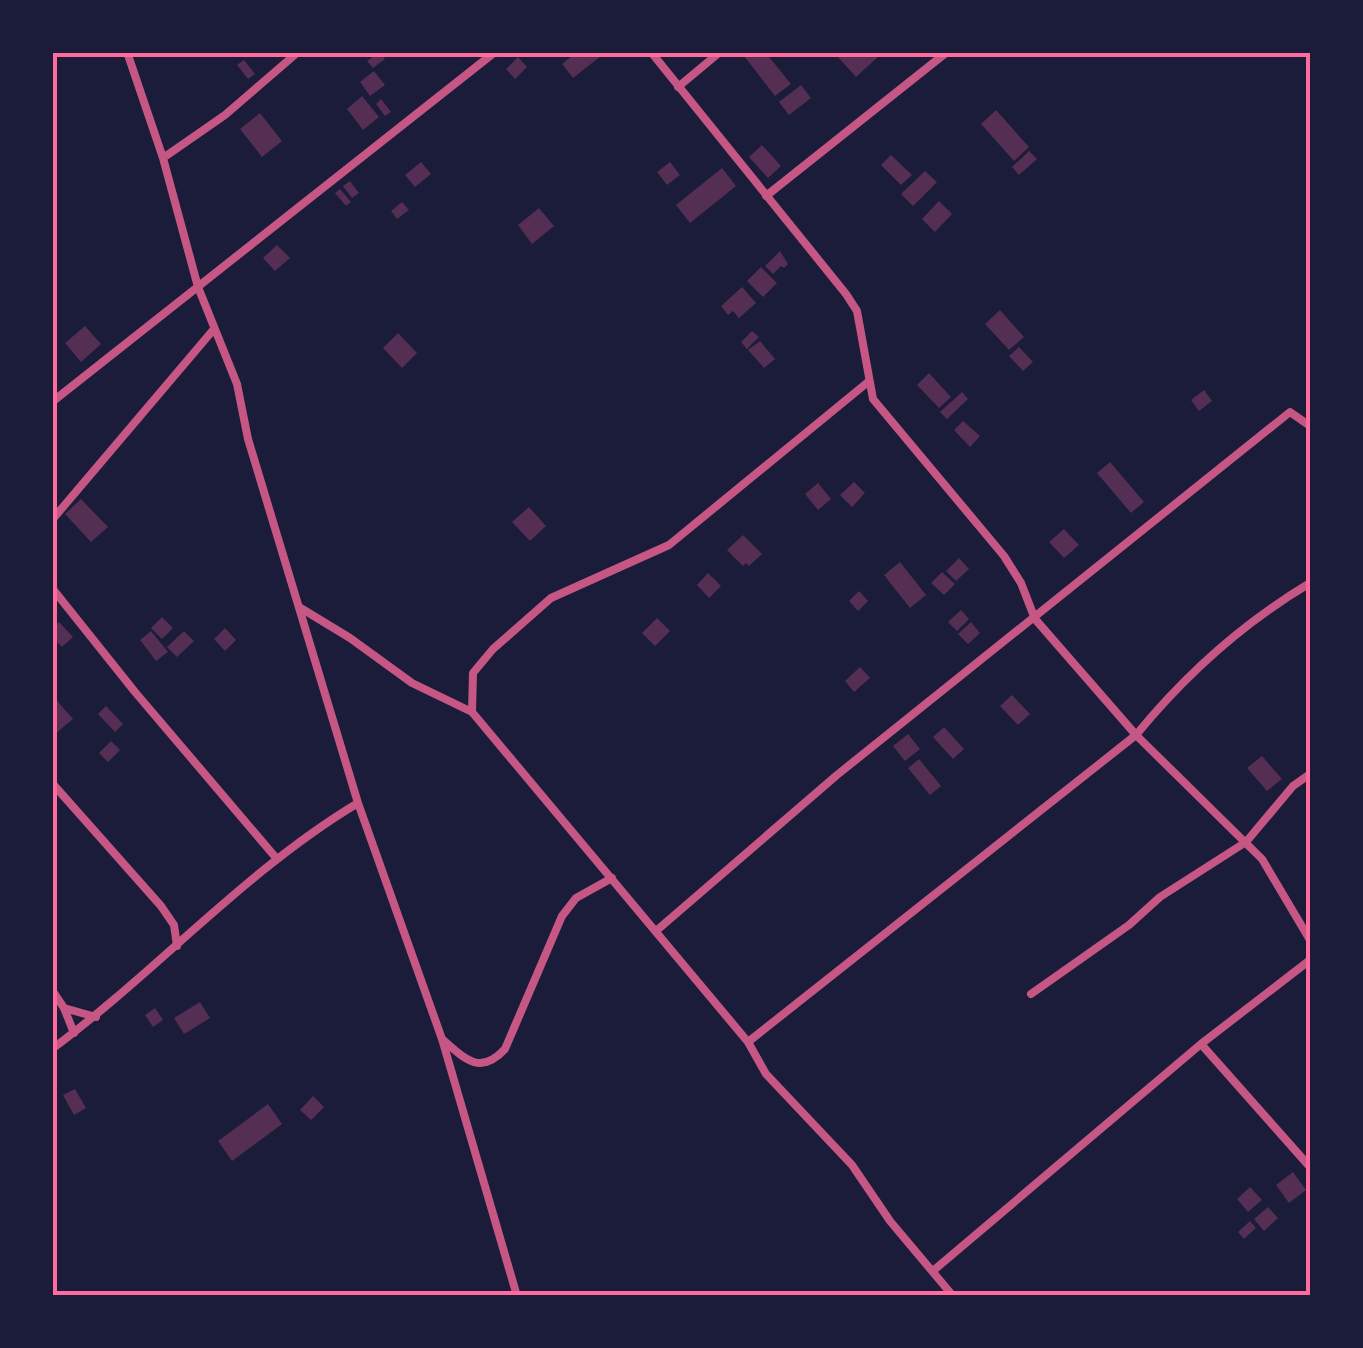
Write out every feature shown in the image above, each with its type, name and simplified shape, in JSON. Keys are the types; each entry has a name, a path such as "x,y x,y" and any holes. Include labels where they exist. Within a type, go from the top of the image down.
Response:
{"street":[{"path":"128,52 163,158 198,288 238,384 248,439 358,803 442,1040 516,1296"},
{"path":"163,158 225,115 298,52"},
{"path":"651,52 857,310 873,400 1004,556 1021,583 1035,619 1136,734 1262,859 1310,940"},
{"path":"678,87 720,52"},
{"path":"766,196 947,52"},
{"path":"52,402 489,54"},
{"path":"52,520 214,328"},
{"path":"472,712 473,673 493,649 551,598 669,545 868,382"},
{"path":"656,931 837,774 1290,412 1310,426"},
{"path":"748,1042 1136,734 1189,675 1270,607 1310,583"},
{"path":"52,588 277,859"},
{"path":"300,607 412,682 472,712 748,1042 766,1074 852,1166 890,1221 953,1296"},
{"path":"1031,994 1129,925 1160,897 1246,842 1294,786 1310,774"},
{"path":"52,783 161,906 174,925 177,946"},
{"path":"52,1049 96,1016 277,859 358,803"},
{"path":"442,1040 462,1057 480,1065 493,1061 504,1048 562,916 576,898 612,878"},
{"path":"934,1270 1201,1044 1310,960"},
{"path":"52,990 74,1034"},
{"path":"64,1008 96,1016"},
{"path":"1201,1044 1310,1167"}],"building":[{"path":"379,52 385,59 373,68 367,61"},
{"path":"577,52 606,52 573,78 562,64"},
{"path":"741,52 765,52 791,84 775,96"},
{"path":"843,52 880,55 856,77 838,57"},
{"path":"518,57 527,67 515,79 506,69"},
{"path":"244,60 255,74 248,79 237,65"},
{"path":"374,71 385,85 370,96 360,82"},
{"path":"801,85 811,98 789,115 779,102"},
{"path":"362,96 379,117 363,130 347,109"},
{"path":"381,99 391,112 385,116 376,104"},
{"path":"996,110 1029,147 1014,161 981,124"},
{"path":"260,113 282,141 262,157 240,129"},
{"path":"762,145 781,166 768,178 749,157"},
{"path":"1029,151 1037,159 1019,175 1012,167"},
{"path":"891,155 912,175 901,185 881,165"},
{"path":"421,162 431,174 415,187 405,175"},
{"path":"670,162 680,175 667,185 657,172"},
{"path":"722,168 736,186 690,223 676,205"},
{"path":"925,171 937,182 913,206 901,194"},
{"path":"350,181 359,193 352,198 343,186"},
{"path":"340,189 351,202 346,206 335,193"},
{"path":"939,201 952,214 935,232 922,219"},
{"path":"402,202 409,210 397,219 391,211"},
{"path":"539,208 554,226 532,244 518,225"},
{"path":"277,245 290,258 275,271 263,258"},
{"path":"780,251 788,264 773,274 765,266"},
{"path":"761,267 777,283 763,297 747,281"},
{"path":"742,287 756,303 739,318 733,311 728,315 721,306"},
{"path":"1000,310 1024,337 1009,350 985,324"},
{"path":"85,326 101,344 81,362 65,343"},
{"path":"752,331 759,337 747,349 741,342"},
{"path":"398,333 417,353 402,368 383,348"},
{"path":"760,341 775,359 764,368 748,350"},
{"path":"1019,347 1033,362 1023,371 1009,356"},
{"path":"929,373 951,397 939,408 917,385"},
{"path":"1204,390 1212,401 1199,411 1191,400"},
{"path":"962,392 968,399 947,419 940,412"},
{"path":"963,421 980,436 970,447 954,430"},
{"path":"1110,462 1144,502 1131,513 1097,473"},
{"path":"854,482 865,493 852,507 840,495"},
{"path":"818,483 831,499 818,510 805,494"},
{"path":"81,499 108,527 91,542 65,514"},
{"path":"529,507 546,526 530,541 512,522"},
{"path":"1064,529 1079,545 1064,558 1049,542"},
{"path":"743,535 762,554 749,566 743,566 727,550"},
{"path":"959,558 969,569 956,581 946,571"},
{"path":"900,562 926,595 910,608 884,575"},
{"path":"942,572 955,584 944,595 931,583"},
{"path":"708,573 721,586 709,598 697,585"},
{"path":"859,591 868,601 858,611 849,601"},
{"path":"961,610 969,619 957,631 948,622"},
{"path":"162,617 173,628 162,639 151,628"},
{"path":"657,618 670,631 655,646 642,633"},
{"path":"59,622 73,637 62,647 52,637 52,628"},
{"path":"971,622 980,633 968,644 958,634"},
{"path":"225,628 236,640 225,651 214,639"},
{"path":"151,631 168,652 156,661 140,640"},
{"path":"184,631 194,641 177,657 167,647"},
{"path":"860,667 870,678 854,692 845,681"},
{"path":"52,695 73,719 55,734 52,731"},
{"path":"1012,695 1030,714 1018,725 1000,706"},
{"path":"106,706 123,724 115,732 98,714"},
{"path":"944,727 964,749 953,759 933,737"},
{"path":"908,734 920,749 905,761 893,746"},
{"path":"111,741 120,750 108,762 99,753"},
{"path":"1262,756 1282,779 1267,791 1247,768"},
{"path":"919,759 941,786 930,795 908,768"},
{"path":"200,1002 210,1018 184,1034 174,1018"},
{"path":"155,1008 163,1020 153,1027 145,1015"},
{"path":"75,1089 86,1108 74,1115 63,1095"},
{"path":"313,1096 324,1107 311,1120 300,1110"},
{"path":"268,1104 282,1124 232,1161 218,1141"},
{"path":"1293,1172 1306,1190 1289,1203 1276,1185"},
{"path":"1250,1187 1262,1200 1248,1212 1237,1199"},
{"path":"1268,1207 1278,1218 1264,1231 1254,1219"},
{"path":"1250,1221 1256,1228 1244,1239 1238,1232"}]}
